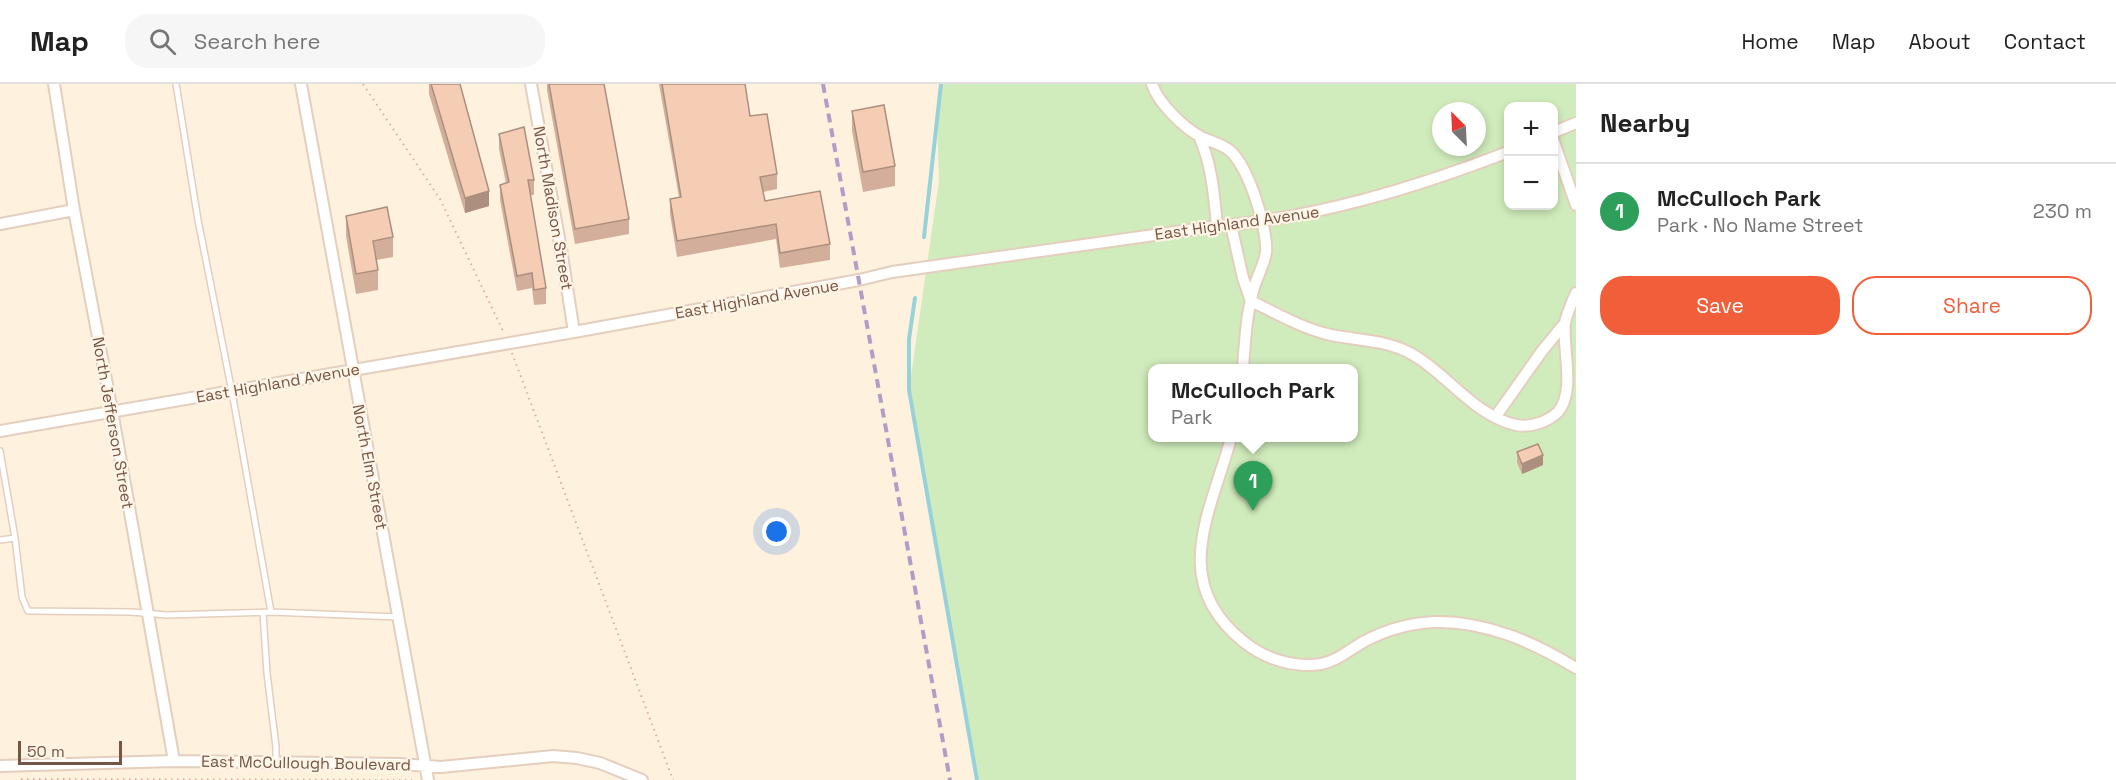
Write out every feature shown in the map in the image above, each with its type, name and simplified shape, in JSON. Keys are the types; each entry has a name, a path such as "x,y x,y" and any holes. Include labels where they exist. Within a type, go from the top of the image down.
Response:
{"street":[{"name":"North Jefferson Street","path":"54,84 74,210 174,761"},
{"name":"North Elm Street","path":"301,84 428,780"},
{"name":"North Madison Street","path":"531,84 574,332"},
{"path":"1152,84 1159,99 1199,136 1235,154 1263,221 1266,252 1247,320 1243,364"},
{"path":"1558,130 1576,123"},
{"path":"1199,136 1212,174 1217,226"},
{"path":"1558,153 1576,205"},
{"name":"East Highland Avenue","path":"0,431 509,344 892,272 1324,211 1419,184 1504,154"},
{"path":"0,224 74,210"},
{"path":"1231,225 1243,278 1251,301 1323,332 1385,343 1408,352 1477,405 1515,424 1536,423 1552,417 1563,405 1568,386 1569,360 1565,323"},
{"path":"1496,416 1565,323 1576,293"},
{"path":"1230,442 1204,524 1200,561 1204,586 1219,618 1251,648 1290,663 1321,664 1394,629 1415,624 1452,623 1474,626 1516,638 1537,646 1576,668"},
{"name":"East McCullough Boulevard","path":"0,766 174,761 457,766 526,757 553,756 600,763 642,780"}],"lane":[{"path":"176,84 198,220 232,392 270,612"},
{"path":"0,452 15,538 22,597 28,611 167,615 270,612 398,617"},
{"path":"0,540 15,538"},
{"path":"263,613 276,763"}],"path":[{"path":"363,84 440,199 509,344 673,779"},
{"path":"12,779 412,780"}],"green space":[{"path":"941,84 1576,84 1576,780 977,780 909,390 939,181 937,123"}],"building":[{"path":"431,84 460,84 489,191 465,198"},
{"path":"549,84 604,84 629,219 575,229"},
{"path":"662,84 745,84 750,116 767,114 777,174 760,177 765,201 820,191 830,244 780,253 776,224 677,241 670,199 681,197"},
{"path":"884,105 895,166 863,172 852,111"},
{"path":"524,127 534,180 528,180 546,288 534,290 532,273 517,276 500,185 509,182 499,134"},
{"path":"387,207 393,237 373,241 378,270 356,274 346,216"},
{"path":"1538,444 1543,455 1522,464 1517,452"}],"waterway":[{"path":"924,237 941,84"},
{"path":"915,298 909,339 909,390 977,780"}],"railway":[{"path":"823,84 950,780"}],"place":[{"name":"McCulloch Park","path":"1253,511"}]}
